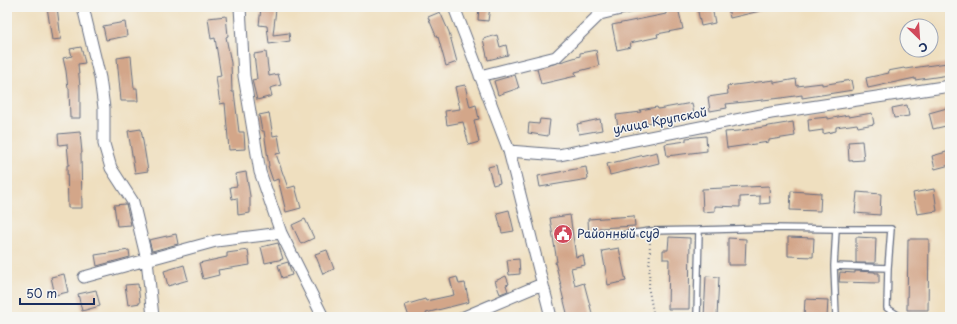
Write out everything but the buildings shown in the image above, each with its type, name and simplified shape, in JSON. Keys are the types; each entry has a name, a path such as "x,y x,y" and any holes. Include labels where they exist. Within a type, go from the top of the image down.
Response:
{"street":[{"path":"83,7 100,78 104,108 104,144 111,168 133,202 147,260 153,317"},
{"path":"240,7 244,76 260,172 281,233 323,317"},
{"path":"454,7 510,151 551,317"},
{"path":"459,18 464,7"},
{"path":"480,76 556,57 602,10 629,7"},
{"name":"улица Крупской","path":"510,151 559,155 771,113 950,86"},
{"path":"84,277 216,241 281,233"},
{"path":"464,317 542,284"}],"lane":[{"path":"614,236 650,232 770,228 891,229 887,308 900,317"},
{"path":"836,229 834,266 836,317"},
{"path":"697,317 699,230"},
{"path":"834,266 888,268"}],"path":[{"path":"650,232 649,291 654,317"}],"place":[{"name":"Районный суд","path":"563,234"}]}
